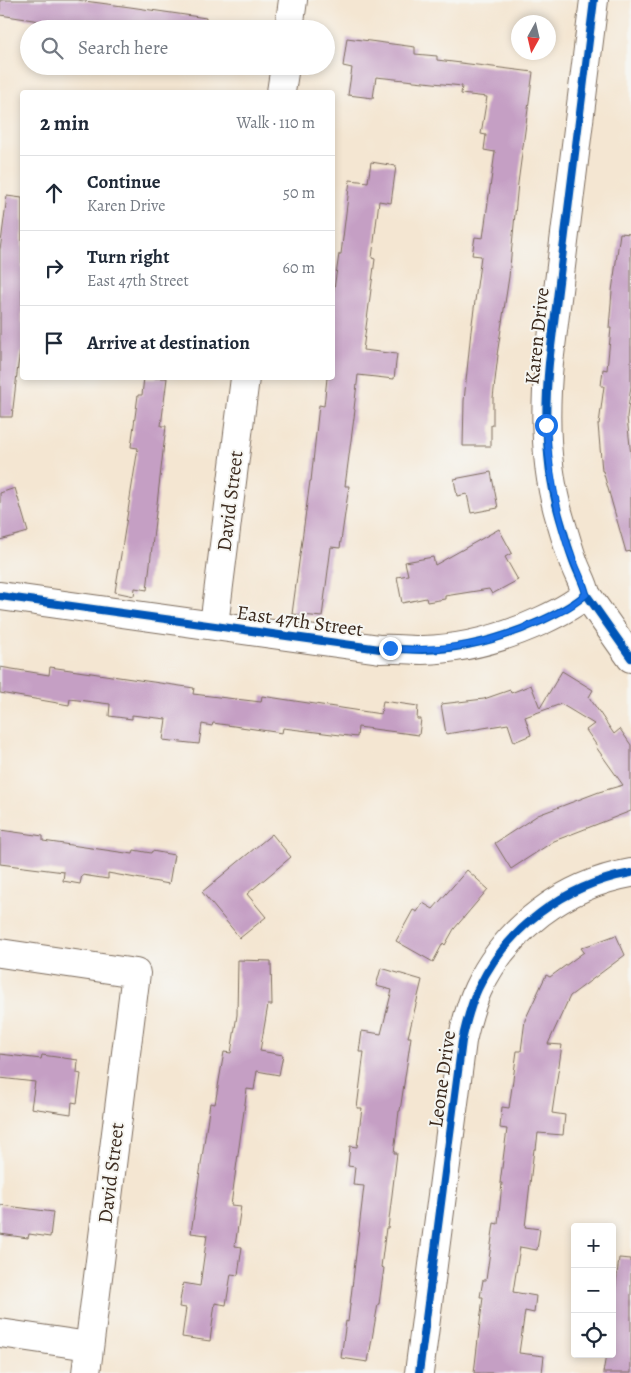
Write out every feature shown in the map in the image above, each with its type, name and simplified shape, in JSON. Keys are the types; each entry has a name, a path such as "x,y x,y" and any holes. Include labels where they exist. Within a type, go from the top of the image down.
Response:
{"street":[{"path":"290,20 293,0"},
{"name":"Karen Drive","path":"594,0 550,353 546,414 550,465 557,506 568,547 584,584 586,594 631,658"},
{"path":"281,90 284,75"},
{"name":"David Street","path":"214,625 246,380"},
{"name":"East 47th Street","path":"0,596 380,649 432,650 484,642 514,632 552,616 580,600 586,594"},
{"name":"Leone Drive","path":"419,1373 462,1041 477,991 498,956 525,925 572,892 622,874 631,873"},
{"name":"David Street","path":"0,953 136,973 86,1373"},
{"path":"0,1333 89,1346"}],"building":[{"path":"0,0 77,0 206,18 206,20 33,20 0,15"},
{"path":"347,38 415,47 415,54 437,56 437,60 533,72 518,183 509,277 497,355 491,446 463,446 464,401 481,256 472,255 475,237 483,238 495,152 484,150 486,135 481,134 487,97 461,94 462,86 376,77 373,98 348,95 352,68 343,66"},
{"path":"371,162 396,166 391,203 379,201 372,258 375,259 363,350 397,354 394,379 358,375 345,486 349,486 340,548 331,547 322,617 292,614 311,481 319,405 324,406 327,380 335,380 335,282 339,254 341,254 350,180 368,182"},
{"path":"7,196 20,198 20,352 12,417 0,417 0,250"},
{"path":"620,233 631,234 631,386 627,417 631,456 631,551 626,552 602,471 598,424 604,386 601,386 603,369 607,370 612,291"},
{"path":"144,380 167,380 161,426 166,426 147,590 135,588 134,596 115,592 138,448 131,447 138,395 142,395"},
{"path":"491,472 498,508 471,513 467,494 457,496 454,479"},
{"path":"15,488 28,532 0,540 0,493"},
{"path":"499,529 512,553 505,557 518,580 492,594 489,589 445,596 445,599 427,602 426,598 402,603 397,577 408,575 405,562 433,557 435,565"},
{"path":"0,667 49,675 50,667 194,688 193,694 261,702 262,696 381,714 383,701 418,706 417,719 421,719 419,735 358,727 357,737 283,728 282,733 213,723 212,726 202,724 199,744 163,740 166,719 132,715 132,719 109,716 110,704 70,699 69,705 0,693"},
{"path":"562,671 593,690 589,697 614,734 620,729 631,745 631,811 554,841 511,869 495,843 538,815 623,785 586,730 594,724 561,704 525,717 531,735 514,742 508,724 446,734 441,704 484,699 510,690 511,693 531,685 540,708"},
{"path":"0,830 43,836 43,841 133,854 134,850 174,855 169,884 108,873 108,879 82,875 80,884 63,881 64,872 0,864"},
{"path":"272,834 291,857 247,894 266,917 240,938 202,892"},
{"path":"467,870 488,889 454,929 445,945 443,943 433,962 396,941 413,910 417,912 423,903 433,909"},
{"path":"616,935 625,955 570,996 548,1044 562,1045 552,1113 565,1115 563,1135 538,1133 536,1149 534,1149 525,1227 540,1229 537,1250 520,1247 513,1292 536,1296 534,1313 525,1311 519,1353 544,1356 542,1373 474,1373 483,1297 480,1297 483,1280 486,1280 494,1223 498,1224 502,1183 500,1183 507,1129 500,1128 502,1107 509,1108 517,1051 521,1051 525,1020 546,975 550,977 584,952 581,948"},
{"path":"238,960 271,961 272,1005 268,1005 260,1051 283,1055 279,1075 257,1071 254,1090 247,1089 231,1205 241,1206 235,1246 242,1247 238,1275 231,1274 226,1305 215,1303 210,1341 182,1337 186,1308 179,1307 183,1283 200,1286 207,1235 191,1233 210,1103 215,1104 224,1052 231,1053 237,1015"},
{"path":"381,968 422,980 408,1037 411,1037 399,1111 394,1153 397,1153 388,1228 386,1228 381,1267 384,1268 368,1362 341,1358 346,1321 348,1322 364,1186 353,1185 355,1167 348,1166 350,1146 357,1147 362,1108 357,1108 364,1052 359,1052 362,1031 381,1034 392,990 376,986"},
{"path":"0,1054 41,1059 42,1055 78,1060 77,1073 81,1074 77,1103 72,1102 71,1114 31,1108 35,1082 0,1078"},
{"path":"0,1205 53,1212 50,1237 29,1234 28,1238 0,1234"},
{"path":"619,1258 631,1259 631,1373 603,1373 606,1358 616,1358 616,1284"}],"cycle path":[{"path":"594,0 549,363 546,402 547,442 555,500 575,566 586,594 631,658"},
{"path":"0,596 380,649 422,650 469,645 514,632 560,612 586,594"},
{"path":"419,1373 462,1041 475,995 490,967 505,947 521,929 540,913 561,899 583,888 606,879 631,873"}],"route":[{"path":"390,648 400,650 432,650 484,642 534,625 580,600 586,594 584,584 568,547 560,517 553,486 546,425"}]}
